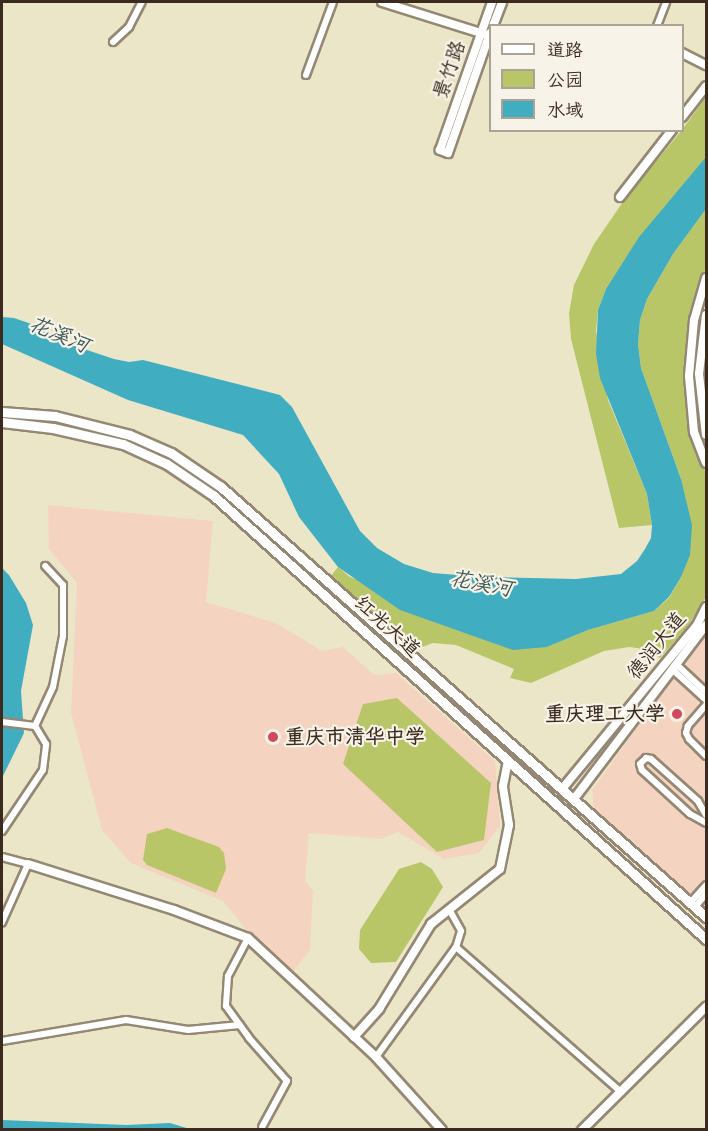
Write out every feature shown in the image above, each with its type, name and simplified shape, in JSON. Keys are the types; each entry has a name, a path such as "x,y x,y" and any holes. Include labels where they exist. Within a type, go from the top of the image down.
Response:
{"main road":[{"name":"红光大道","path":"2,412 55,416 90,423 130,435 171,453 224,489 706,917"},
{"name":"红光大道","path":"2,422 53,428 123,444 167,464 214,496 706,939"}],"street":[{"path":"113,42 129,27 142,2"},
{"path":"306,75 333,2"},
{"path":"382,2 489,35"},
{"name":"景竹路","path":"489,38 444,151 480,33 492,2"},
{"path":"494,24 502,2"},
{"path":"658,24 666,2"},
{"path":"684,54 706,65"},
{"path":"684,114 706,86"},
{"path":"620,197 670,132"},
{"path":"706,278 694,320 689,376 694,432 706,463"},
{"path":"706,315 699,374 706,435"},
{"path":"35,726 53,687 63,636 63,585 45,566"},
{"name":"德润大道","path":"562,789 697,625 706,607"},
{"name":"德润大道","path":"574,799 706,625"},
{"path":"675,668 706,692"},
{"path":"675,668 706,700"},
{"path":"706,705 688,726 686,733 688,739 706,756"},
{"path":"2,722 35,726 46,744 43,770 2,831"},
{"path":"706,815 698,801 651,759 646,758 640,764 642,770 690,814 706,823"},
{"path":"354,1038 379,1009 431,924 500,869 509,825 503,786 508,760"},
{"path":"2,857 174,910 249,938 376,1057 442,1130"},
{"path":"2,922 28,864"},
{"path":"693,905 706,885"},
{"path":"693,905 706,894"},
{"path":"376,1057 456,947 461,931 449,909"},
{"path":"249,938 228,976 226,1006 287,1081 262,1127"},
{"path":"456,947 621,1092"},
{"path":"582,1130 706,1006"},
{"path":"2,1041 126,1020 188,1030 240,1025"}],"shaded area":[{"name":"重庆市清华中学","path":"48,505 213,521 206,602 276,623 322,651 343,647 374,675 396,673 495,761 500,826 479,853 444,859 398,832 381,839 309,833 305,881 313,891 310,950 293,972 249,933 223,901 131,863 102,830 71,713 77,583 49,549"},
{"name":"重庆理工大学","path":"706,633 706,911 594,809 592,790"}],"green space":[{"path":"706,97 706,157 606,289 598,310 596,331 608,400 647,494 652,525 619,528 571,339 569,313 574,285 594,244 625,199 680,132 684,132 684,127"},
{"path":"706,209 706,267 690,320 685,377 691,433 706,473 706,597 687,627 660,658 644,649 629,647 604,651 531,683 510,678 514,669 456,645 433,643 414,650 331,576 338,567 350,577 547,647 588,630 654,611 669,598 681,577 681,479 641,368 638,344 640,320 647,299 673,254"},
{"path":"397,698 491,783 484,840 437,852 343,764 363,704"},
{"path":"167,828 219,847 224,853 226,869 216,893 147,865 143,860 147,834"},
{"path":"421,862 432,869 443,887 396,962 371,963 359,949 360,930 399,869"}],"water":[{"name":"花溪河","path":"706,157 706,209 673,254 647,299 640,320 638,344 641,368 681,479 692,525 690,555 669,597 654,611 588,630 547,647 513,650 400,610 338,567 299,517 279,474 243,435 128,400 2,344 2,317 14,318 43,328 69,344 114,359 129,362 143,360 280,395 292,407 360,531 377,548 404,564 433,573 482,577 576,579 621,574 637,561 645,549 651,538 652,525 647,494 600,378 596,354 598,310 606,289 639,237"},
{"path":"2,568 9,575 26,603 33,625 21,691 24,733 2,778"},
{"path":"2,1120 126,1125 170,1123 190,1129 2,1129"}],"place":[{"name":"重庆理工大学","path":"677,714"},
{"name":"重庆市清华中学","path":"273,737"}]}
